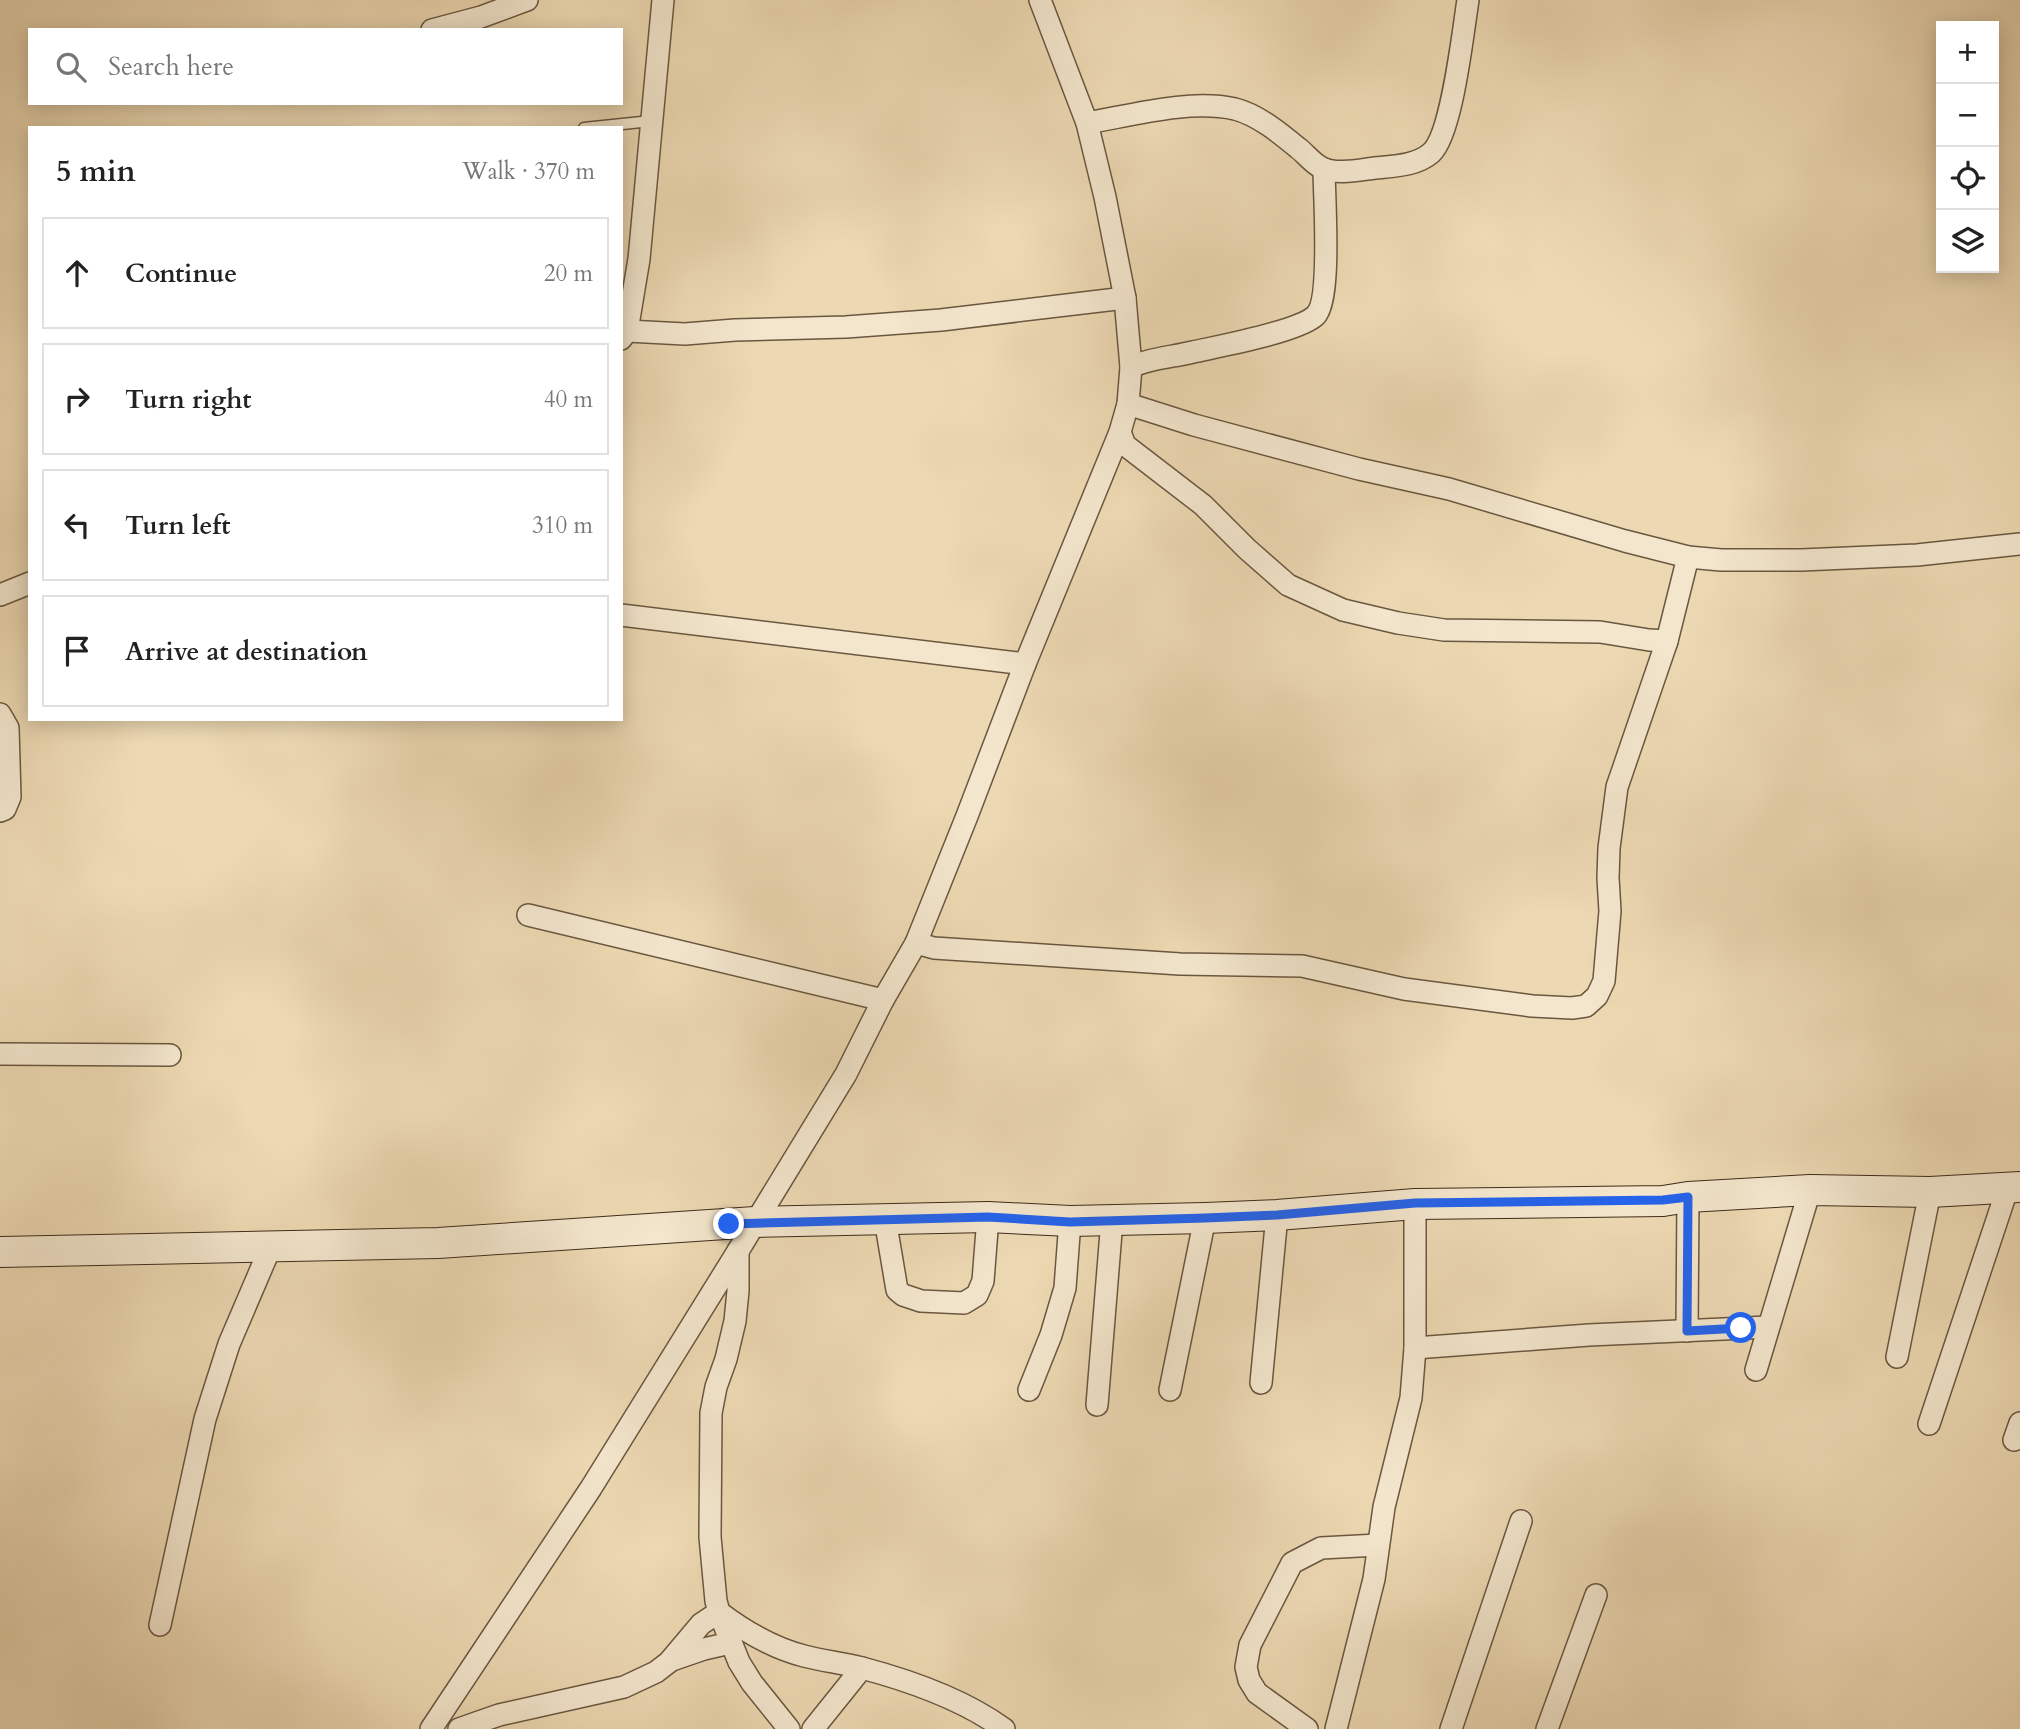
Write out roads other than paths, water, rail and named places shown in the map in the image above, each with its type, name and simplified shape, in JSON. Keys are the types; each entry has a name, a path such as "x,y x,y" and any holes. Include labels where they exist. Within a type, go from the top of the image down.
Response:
{"main road":[{"path":"0,1252 438,1243 755,1222 988,1217 1070,1222 1277,1215 1415,1203 1663,1200 1810,1190 1930,1192 2014,1187"}],"street":[{"path":"440,28 481,17 527,0"},
{"path":"663,0 639,259 623,334 846,327 941,320 1125,298"},
{"path":"432,1729 598,1476 738,1251 846,1074 883,1000 916,943 1025,664 1120,432 1128,404 1131,367 1125,298 1087,123 1041,0"},
{"path":"1087,123 1166,109 1216,105 1256,117 1324,169 1344,171 1411,163 1429,155 1437,147 1443,134 1468,0"},
{"path":"1131,367 1282,331 1317,315 1323,303 1326,279 1324,169"},
{"path":"1128,404 1194,425 1359,470 1449,489 1613,538 1688,557 1721,560 1801,560 1917,555 2020,544"},
{"path":"1120,432 1125,445 1203,505 1288,585 1343,610 1444,630 1601,632 1649,640 1667,640"},
{"path":"916,943 934,948 1180,964 1302,965 1404,989 1532,1006 1573,1009 1586,1006 1597,996 1604,981 1610,911 1609,848 1617,787 1667,640 1688,557"},
{"path":"0,595 28,584"},
{"path":"623,614 1025,664"},
{"path":"0,713 8,728 10,797 5,809 0,811"},
{"path":"528,915 883,1000"},
{"path":"0,1054 170,1055"},
{"path":"1929,1424 2014,1187"},
{"path":"1756,1370 1810,1190"},
{"path":"1897,1357 1930,1192"},
{"path":"1687,1331 1688,1197"},
{"path":"1336,1729 1374,1579 1384,1507 1411,1398 1415,1348 1415,1203"},
{"path":"1261,1383 1277,1215"},
{"path":"885,1219 897,1290 920,1301 964,1303 977,1295 983,1281 988,1217"},
{"path":"1170,1390 1205,1218"},
{"path":"1097,1405 1112,1220"},
{"path":"1029,1390 1051,1335 1065,1288 1070,1222"},
{"path":"160,1625 205,1419 229,1343 271,1246"},
{"path":"738,1251 735,1321 711,1413 710,1537 716,1601 739,1662 752,1683 789,1729"},
{"path":"1415,1348 1589,1335 1768,1327"},
{"path":"1451,1729 1521,1521"},
{"path":"1307,1729 1257,1693 1249,1680 1246,1667 1250,1646 1292,1563 1321,1548 1378,1545"},
{"path":"1547,1729 1596,1595"},
{"path":"669,1662 701,1624 719,1612"},
{"path":"719,1612 760,1639 802,1655 862,1668 934,1692 969,1706 1004,1729"},
{"path":"465,1728 499,1715 624,1687 685,1654 730,1643"},
{"path":"813,1729 862,1668"}],"lane":[{"path":"603,126 652,121"}]}
